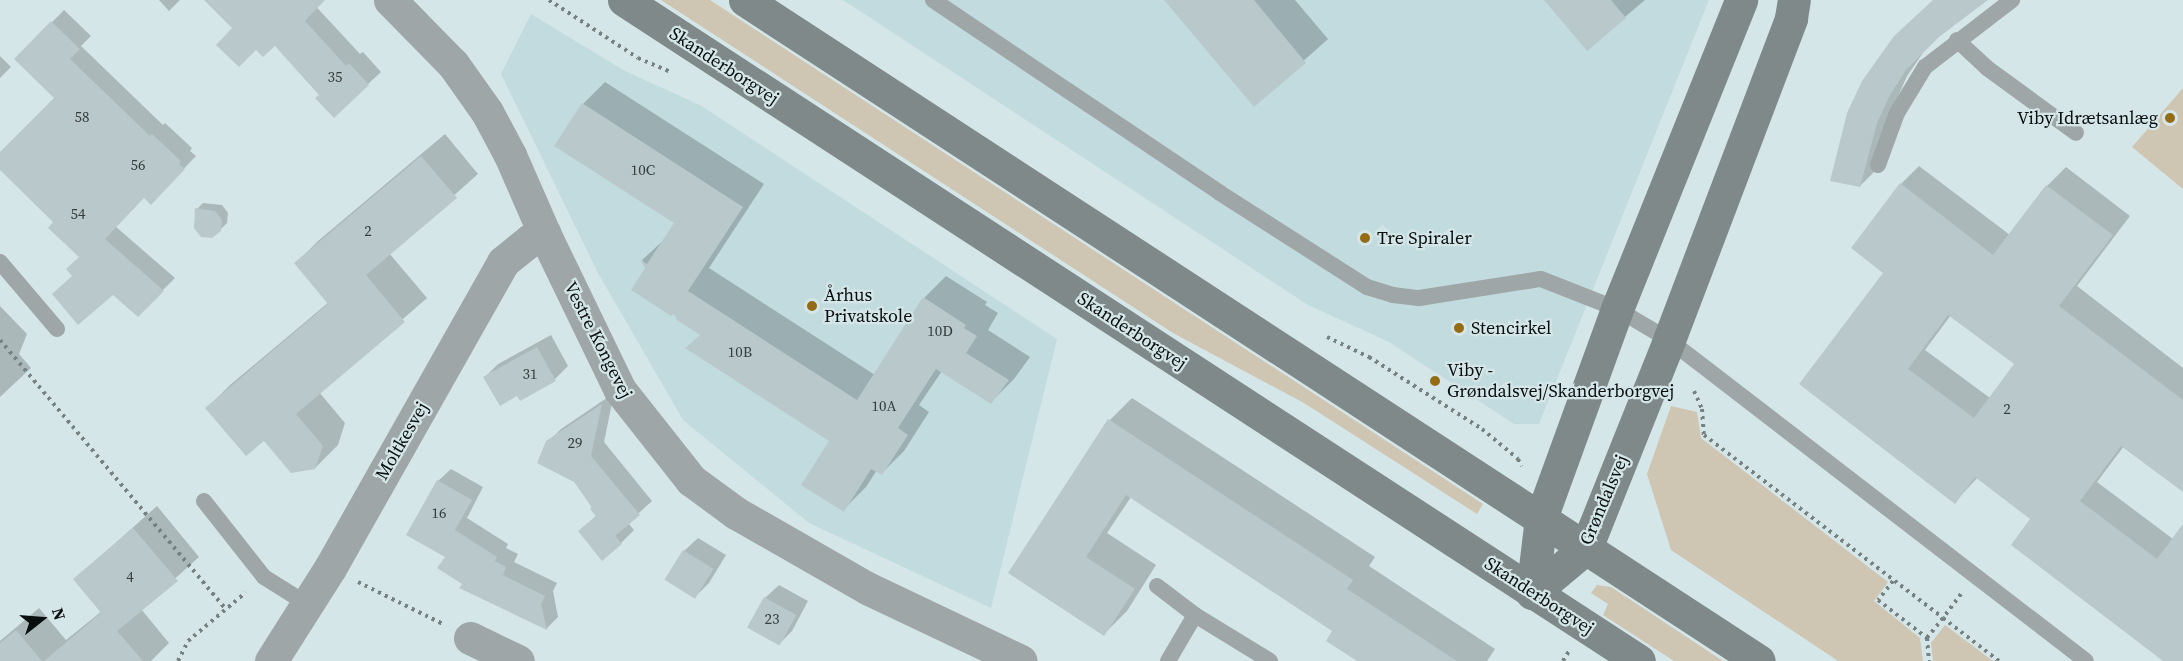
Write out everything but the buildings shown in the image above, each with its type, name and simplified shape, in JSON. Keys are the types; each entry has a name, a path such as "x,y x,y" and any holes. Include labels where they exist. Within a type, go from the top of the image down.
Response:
{"main road":[{"name":"Skanderborgvej","path":"624,0 1532,593 1640,661"},
{"path":"745,0 1759,661"},
{"path":"1532,593 1541,518 1617,309 1741,0"},
{"name":"Grøndalsvej","path":"1532,593 1586,548 1669,340 1791,18 1794,0"}],"street":[{"name":"Vestre Kongevej","path":"390,0 453,64 487,112 510,155 544,233 620,390 691,480 736,513 867,588 1021,661"},
{"name":"Moltkesvej","path":"271,661 330,568 503,262 530,240 544,233"},
{"path":"470,638 518,661"}],"lane":[{"path":"933,0 1220,193 1366,287 1393,295 1419,298 1541,279 1617,309 1669,340 2086,661"},
{"path":"1878,165 1897,112 1925,68 1957,40 2012,0"},
{"path":"1957,40 1987,68 2076,133"},
{"path":"0,262 57,329"},
{"path":"204,501 264,577 307,604"},
{"path":"1157,586 1195,615 1270,661"},
{"path":"1168,661 1195,615"}],"path":[{"path":"0,340 226,609"},
{"path":"1693,390 1702,409 1704,435 1999,661"},
{"path":"330,568 470,638"},
{"path":"1929,661 1927,638 1975,576"},
{"path":"178,661 188,640 264,577"},
{"path":"1893,581 1878,600 1927,638"}],"shaded area":[{"path":"661,0 710,0 1483,504 1477,514 1304,403 1173,333"},
{"path":"843,0 1709,0 1539,424 1514,424 1389,342 1308,305"},
{"name":"Århus Privatskole","path":"531,14 625,71 700,105 1057,339 991,608 809,523 683,420 598,273 501,74"},
{"name":"Viby Idrætsanlæg","path":"2183,88 2183,189 2132,147"},
{"path":"1671,406 1697,412 1701,438 1888,582 1874,601 1920,638 1923,661 1838,661 1671,550 1647,474"},
{"path":"1597,585 1611,587 1723,661 1674,661 1603,615 1608,604 1591,593"},
{"path":"1945,625 1993,661 1933,661 1931,643"}],"place":[{"name":"Viby Idrætsanlæg","path":"2170,118"},
{"name":"Tre Spiraler","path":"1365,238"},
{"name":"Århus Privatskole","path":"812,306"},
{"name":"Stencirkel","path":"1459,328"},
{"name":"Viby - Grøndalsvej/Skanderborgvej","path":"1435,381"}]}
